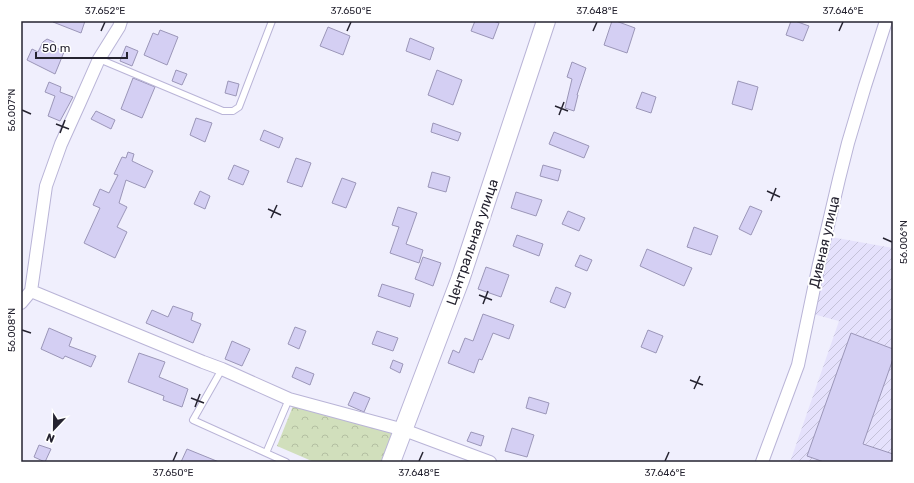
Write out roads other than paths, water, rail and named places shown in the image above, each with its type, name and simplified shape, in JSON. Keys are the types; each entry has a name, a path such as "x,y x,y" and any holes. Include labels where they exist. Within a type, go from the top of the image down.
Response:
{"street":[{"path":"21,303 31,291 46,186 61,144 99,58 119,27 121,21"},
{"name":"Центральная улица","path":"391,462 460,280 546,21"},
{"name":"Дивная улица","path":"762,462 798,365 838,179 886,21"},
{"path":"31,291 222,369 289,399 404,430 490,462"}],"lane":[{"path":"99,58 223,111 233,112 239,107 272,21"},
{"path":"222,369 193,420 286,462"},
{"path":"266,453 289,399"}]}
